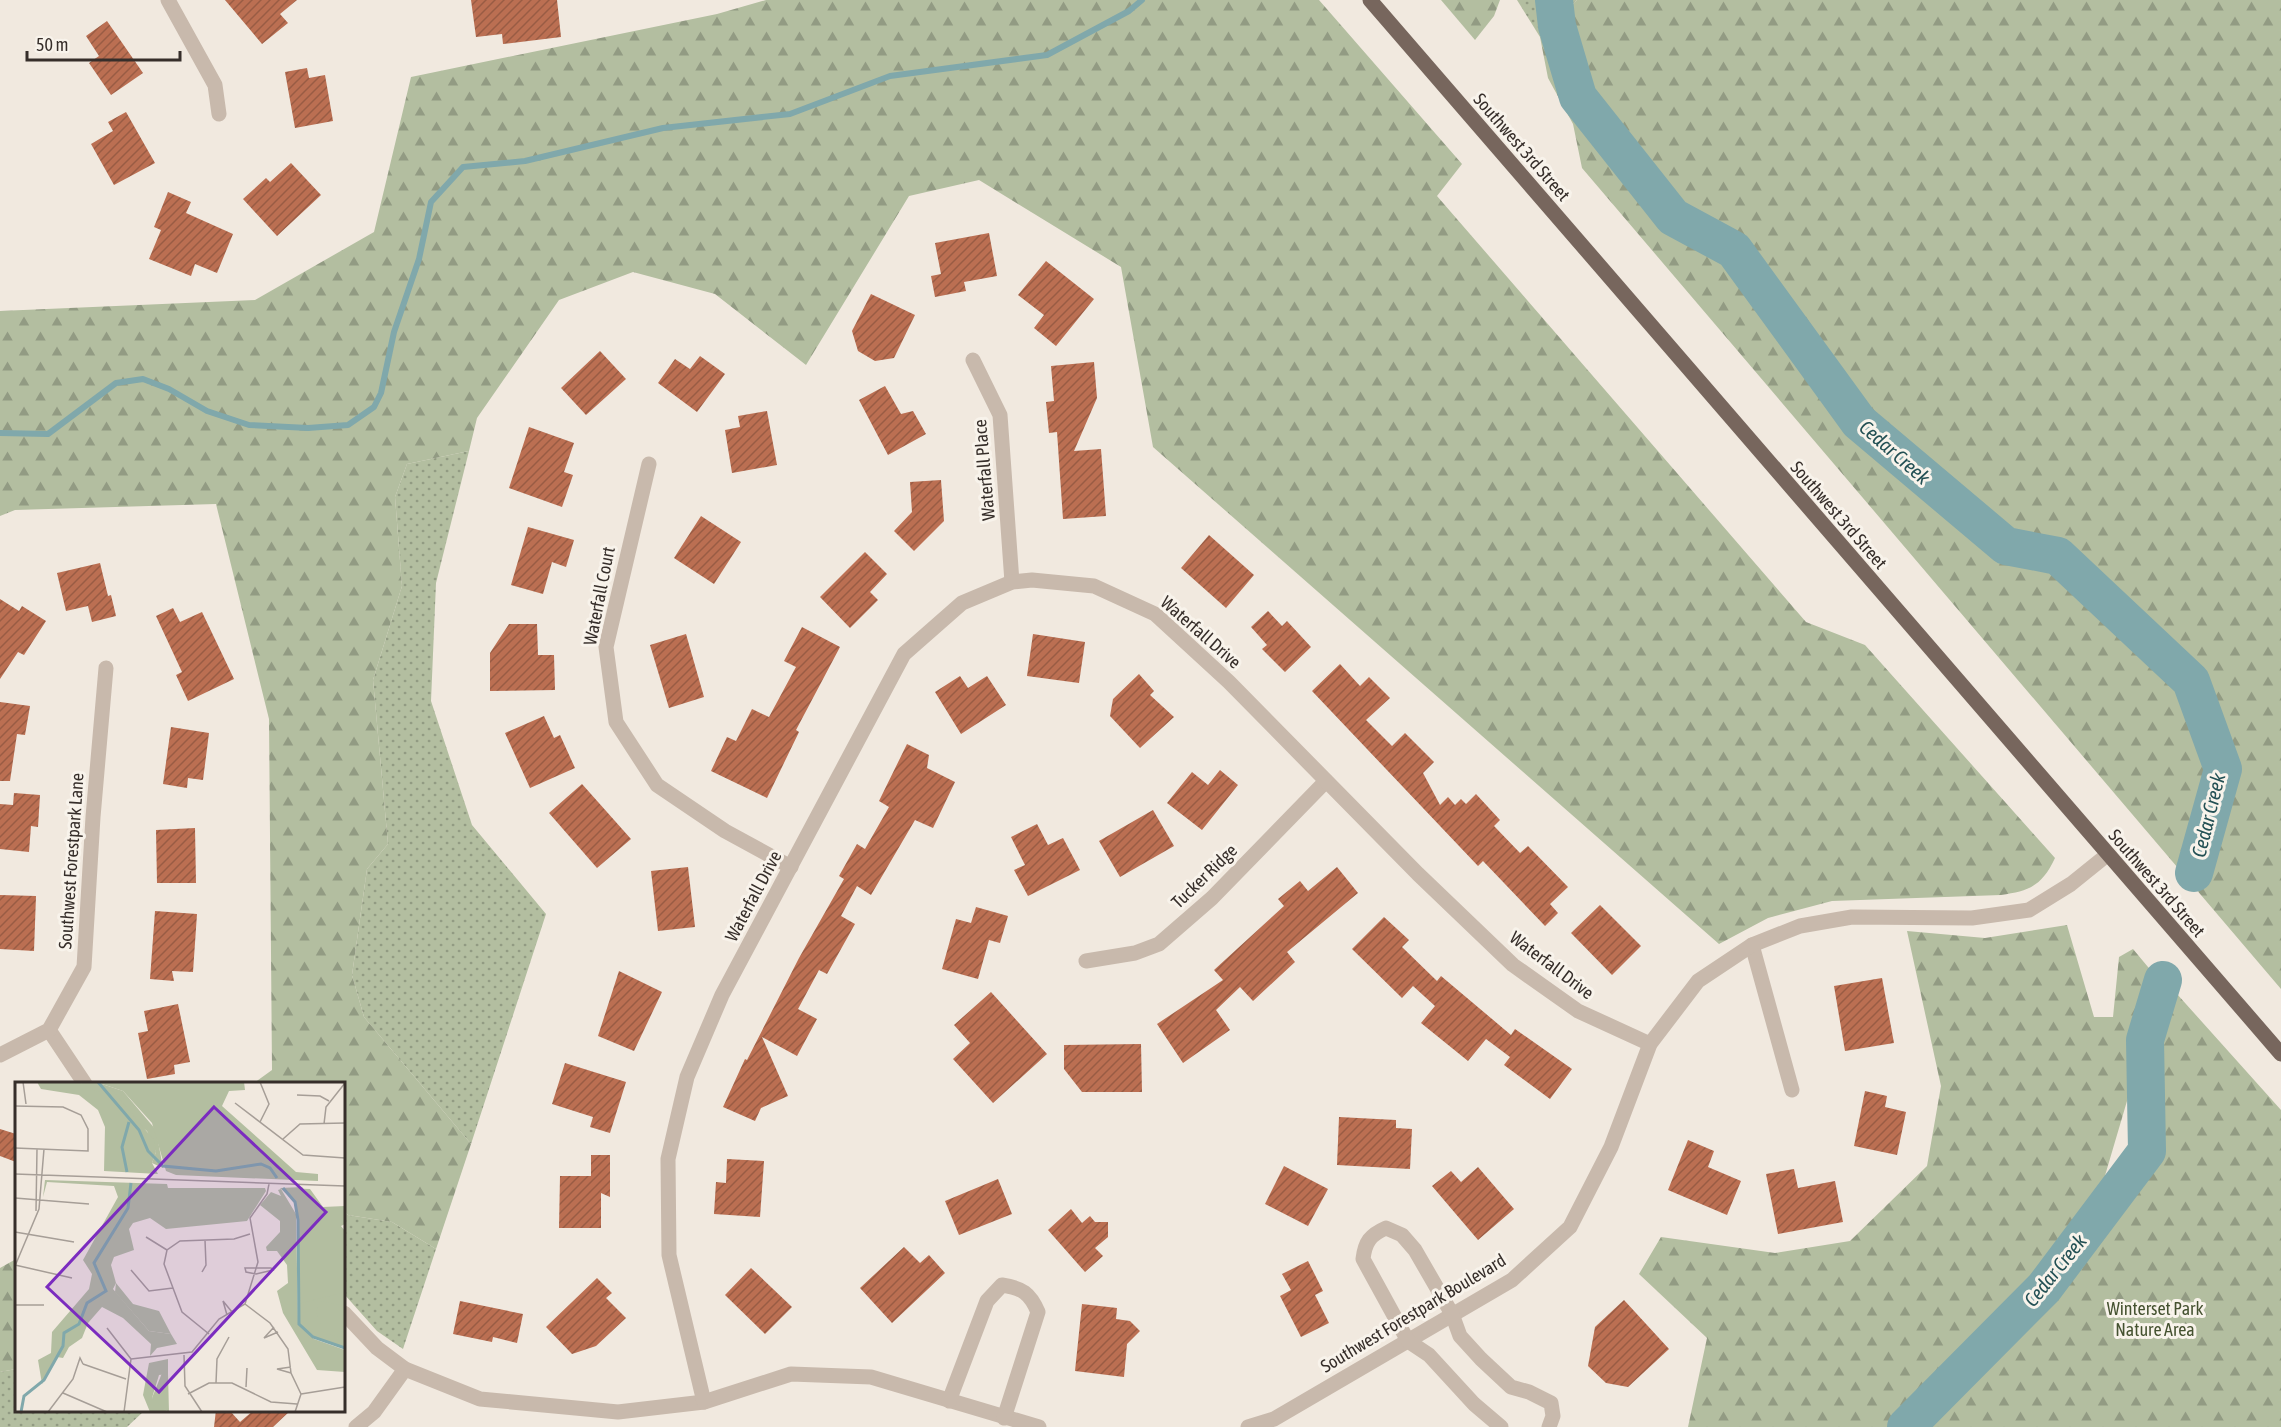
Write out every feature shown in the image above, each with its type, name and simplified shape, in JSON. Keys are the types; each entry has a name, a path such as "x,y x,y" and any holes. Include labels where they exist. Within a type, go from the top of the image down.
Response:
{"main road":[{"name":"Southwest 3rd Street","path":"1370,0 2281,1054"}],"street":[{"path":"168,0 214,85 219,114"},
{"name":"Waterfall Place","path":"973,360 1000,415 1012,582"},
{"name":"Waterfall Court","path":"649,464 606,647 616,722 657,785 724,831 790,867"},
{"name":"Waterfall Drive","path":"704,1402 669,1255 668,1159 687,1077 722,995 904,654 962,603 1012,582 1032,580 1094,586 1155,614 1229,682 1326,781 1514,965 1578,1011 1650,1044"},
{"name":"Southwest Forestpark Lane","path":"49,1030 84,967 93,817 106,668"},
{"name":"Tucker Ridge","path":"1086,961 1136,953 1159,944 1212,898 1326,781"},
{"path":"1650,1044 1698,981 1752,945 1800,926 1852,917 1972,918 2030,909 2071,884 2107,855"},
{"path":"1752,945 1792,1090"},
{"path":"0,1055 49,1030 84,1082"},
{"name":"Southwest Forestpark Boulevard","path":"1248,1427 1274,1419 1512,1280 1570,1227 1611,1147 1650,1044"},
{"path":"1501,1427 1474,1404 1429,1355 1408,1341 1363,1259 1365,1245 1373,1234 1386,1228 1402,1235 1415,1250 1452,1314 1460,1336 1511,1387 1529,1392 1551,1403 1552,1416 1549,1427"},
{"path":"949,1401 987,1301 1002,1285 1018,1287 1031,1295 1038,1312 1004,1418"},
{"path":"345,1314 377,1348 405,1369 480,1399 618,1412 704,1402 791,1374 871,1377 1039,1427"},
{"path":"357,1427 374,1412 405,1369"}],"green space":[{"path":"766,0 1319,0 1462,164 1437,196 1806,622 1865,645 2055,858 2045,875 2034,886 2001,895 1832,901 1768,918 1719,944 1153,447 1121,267 979,180 909,196 806,365 715,294 633,272 559,300 477,418 469,451 407,464 395,497 402,586 373,680 388,844 367,869 352,975 364,1017 471,1144 436,1249 392,1222 348,1215 345,1213 345,1082 255,1082 272,1070 269,719 216,504 15,510 0,516 0,311 255,300 374,232 411,77 717,14"},
{"path":"1441,0 1500,0 1494,16 1475,40"},
{"path":"1517,0 1577,0 1540,37"},
{"path":"1577,0 2281,0 2281,989 1582,168 1573,124 1548,78 1540,37"},
{"path":"469,451 436,583 431,701 472,825 546,914 471,1144 364,1017 352,975 367,869 388,844 373,680 402,586 395,497 407,464"},
{"path":"2067,925 2094,1017 2113,1017 2119,957 2133,949 2153,973 2145,1040 2104,1179 2071,1234 2042,1272 1892,1427 1688,1427 1707,1338 1639,1274 1661,1237 1775,1253 1850,1241 1927,1166 1941,1086 1907,931 1985,938"},
{"name":"Winterset Park Nature Area","path":"2177,994 2281,1110 2281,1427 1919,1427 2068,1277 2155,1155 2158,1054"},
{"path":"345,1213 392,1222 436,1249 403,1349 377,1331 345,1295"},
{"path":"15,1260 15,1369 0,1372 0,1268"},
{"path":"15,1369 15,1412 143,1412 127,1427 0,1427 0,1372"}],"building":[{"path":"225,0 297,0 280,14 288,23 262,44"},
{"path":"471,0 557,0 561,37 503,44 502,34 476,37"},
{"path":"107,21 143,73 111,95 89,63 99,56 86,36"},
{"path":"307,68 309,78 325,75 333,121 295,128 285,72"},
{"path":"126,112 155,163 114,185 91,144 113,131 108,122"},
{"path":"291,163 321,195 277,236 243,199 266,178 270,182"},
{"path":"168,192 191,202 186,213 233,234 217,273 195,264 191,276 149,259 161,230 154,227"},
{"path":"989,233 997,276 964,282 966,291 935,297 931,276 941,274 935,243"},
{"path":"1046,261 1094,299 1056,346 1034,328 1044,315 1018,295"},
{"path":"871,294 915,315 894,358 875,361 858,351 852,331"},
{"path":"600,351 626,379 586,415 561,388"},
{"path":"700,356 725,374 697,412 658,383 675,359 690,369"},
{"path":"1094,362 1097,398 1074,451 1101,449 1106,516 1063,519 1057,432 1049,433 1046,402 1054,401 1051,366"},
{"path":"885,386 901,414 913,411 926,434 888,455 859,400"},
{"path":"767,411 777,465 732,473 725,430 740,427 738,416"},
{"path":"529,427 574,443 564,472 573,475 562,507 509,488"},
{"path":"941,480 944,521 914,551 894,531 912,512 910,482"},
{"path":"701,516 741,542 714,584 674,558"},
{"path":"528,527 574,540 566,567 552,562 543,594 511,585"},
{"path":"1209,535 1254,575 1226,608 1181,568"},
{"path":"865,552 887,574 870,592 878,600 850,628 820,597"},
{"path":"100,563 108,596 111,595 116,616 92,622 88,606 66,611 57,573"},
{"path":"0,599 19,611 22,606 46,621 24,655 18,652 0,679"},
{"path":"173,608 180,622 202,612 234,679 188,701 176,675 182,672 156,616"},
{"path":"1268,611 1282,626 1287,621 1311,647 1285,672 1262,649 1267,645 1251,627"},
{"path":"509,624 537,624 538,655 554,655 555,690 490,691 490,653"},
{"path":"802,627 840,647 796,730 799,732 767,798 711,771 727,737 736,741 752,709 769,717 796,667 784,661"},
{"path":"686,634 704,697 669,708 650,645"},
{"path":"1033,634 1085,642 1079,683 1027,676"},
{"path":"1340,664 1360,686 1369,677 1390,698 1366,720 1392,746 1405,733 1434,762 1423,773 1440,805 1448,797 1455,805 1461,799 1466,804 1476,794 1500,820 1494,826 1520,853 1528,846 1568,887 1550,904 1558,913 1545,926 1483,861 1478,866 1312,691"},
{"path":"1139,674 1154,691 1150,695 1174,717 1140,748 1110,716 1113,699"},
{"path":"960,676 968,688 987,676 1006,705 961,734 935,692"},
{"path":"0,702 30,706 25,735 17,734 10,781 0,781"},
{"path":"544,716 554,738 560,735 575,768 530,788 505,733"},
{"path":"171,727 209,733 203,780 188,778 187,788 163,784"},
{"path":"907,744 929,755 927,768 955,782 933,828 915,820 871,895 857,886 841,916 855,924 827,974 819,970 798,1009 817,1019 797,1056 762,1037 788,1096 761,1108 755,1121 723,1107 745,1059 747,1060 799,958 844,879 839,876 857,844 865,849 889,807 879,801"},
{"path":"1220,770 1238,785 1202,830 1167,803 1192,772 1208,785"},
{"path":"582,784 631,839 597,868 549,813"},
{"path":"14,793 40,795 38,827 31,826 29,852 0,849 0,804 13,805"},
{"path":"1153,810 1174,846 1120,877 1099,841"},
{"path":"1037,824 1048,845 1063,838 1080,870 1028,896 1014,870 1025,865 1011,837"},
{"path":"195,828 196,883 157,883 156,830"},
{"path":"688,867 695,927 658,931 651,871"},
{"path":"1337,867 1358,893 1287,952 1295,962 1253,1001 1240,987 1216,1010 1230,1030 1183,1063 1157,1024 1223,980 1214,970 1284,906 1278,899 1300,881 1308,891"},
{"path":"0,895 36,896 34,951 0,949"},
{"path":"1600,905 1641,946 1612,975 1571,933"},
{"path":"976,907 1008,916 1000,943 989,940 978,979 942,969 956,919 971,923"},
{"path":"155,911 197,914 193,972 172,971 174,981 150,979"},
{"path":"1384,917 1409,940 1402,947 1437,981 1441,976 1511,1035 1515,1029 1572,1069 1550,1099 1504,1065 1510,1057 1486,1039 1468,1061 1421,1023 1435,1006 1413,986 1402,998 1352,949"},
{"path":"619,971 662,992 634,1051 598,1036"},
{"path":"1882,978 1894,1043 1845,1051 1834,986"},
{"path":"991,992 1047,1054 993,1103 953,1059 970,1043 954,1025"},
{"path":"178,1004 190,1062 174,1065 175,1074 147,1079 138,1033 148,1031 144,1011"},
{"path":"1141,1044 1142,1092 1082,1092 1064,1069 1064,1045"},
{"path":"565,1063 626,1082 610,1133 590,1127 593,1117 552,1104"},
{"path":"1865,1091 1887,1096 1885,1107 1906,1112 1897,1155 1854,1146"},
{"path":"1339,1117 1396,1120 1396,1128 1412,1129 1410,1169 1337,1165"},
{"path":"0,1129 15,1134 15,1162 0,1156"},
{"path":"1688,1140 1714,1151 1708,1167 1741,1181 1727,1215 1668,1190"},
{"path":"591,1155 610,1155 610,1197 601,1193 601,1228 559,1228 560,1176 591,1176"},
{"path":"727,1159 764,1161 760,1217 714,1214 716,1182 726,1183"},
{"path":"1284,1166 1328,1189 1308,1226 1265,1204"},
{"path":"1478,1167 1514,1209 1478,1240 1432,1186 1451,1171 1461,1182"},
{"path":"1794,1169 1798,1188 1835,1181 1843,1222 1778,1234 1766,1174"},
{"path":"998,1179 1012,1214 959,1235 945,1201"},
{"path":"1071,1209 1082,1223 1090,1216 1095,1222 1108,1222 1108,1237 1095,1248 1103,1256 1085,1272 1048,1230"},
{"path":"904,1247 920,1263 929,1255 945,1273 892,1323 860,1288"},
{"path":"1308,1261 1323,1291 1315,1295 1329,1323 1301,1337 1280,1296 1291,1290 1282,1274"},
{"path":"751,1268 792,1307 765,1334 725,1295"},
{"path":"597,1278 612,1293 606,1298 626,1318 596,1346 572,1354 546,1327"},
{"path":"1624,1300 1669,1349 1628,1387 1606,1383 1588,1366 1595,1327"},
{"path":"460,1301 523,1314 517,1343 493,1337 492,1342 453,1334"},
{"path":"1082,1304 1117,1308 1116,1319 1130,1321 1140,1331 1127,1344 1124,1377 1075,1371"},
{"path":"216,1412 231,1412 240,1422 252,1412 289,1412 273,1427 214,1427"}],"waterway":[{"path":"0,433 48,434 116,383 143,379 169,389 207,411 249,425 308,428 348,425 374,407 381,393 394,332 419,259 431,202 463,167 525,161 663,128 790,114 890,76 1047,55 1129,11 1142,0"},
{"name":"Cedar Creek","path":"1554,0 1557,26 1578,97 1673,217 1734,250 1859,422 2006,546 2058,556 2191,681 2223,769 2194,873"},
{"name":"Cedar Creek","path":"1906,1427 2044,1288 2147,1151 2145,1040 2163,980"}]}
